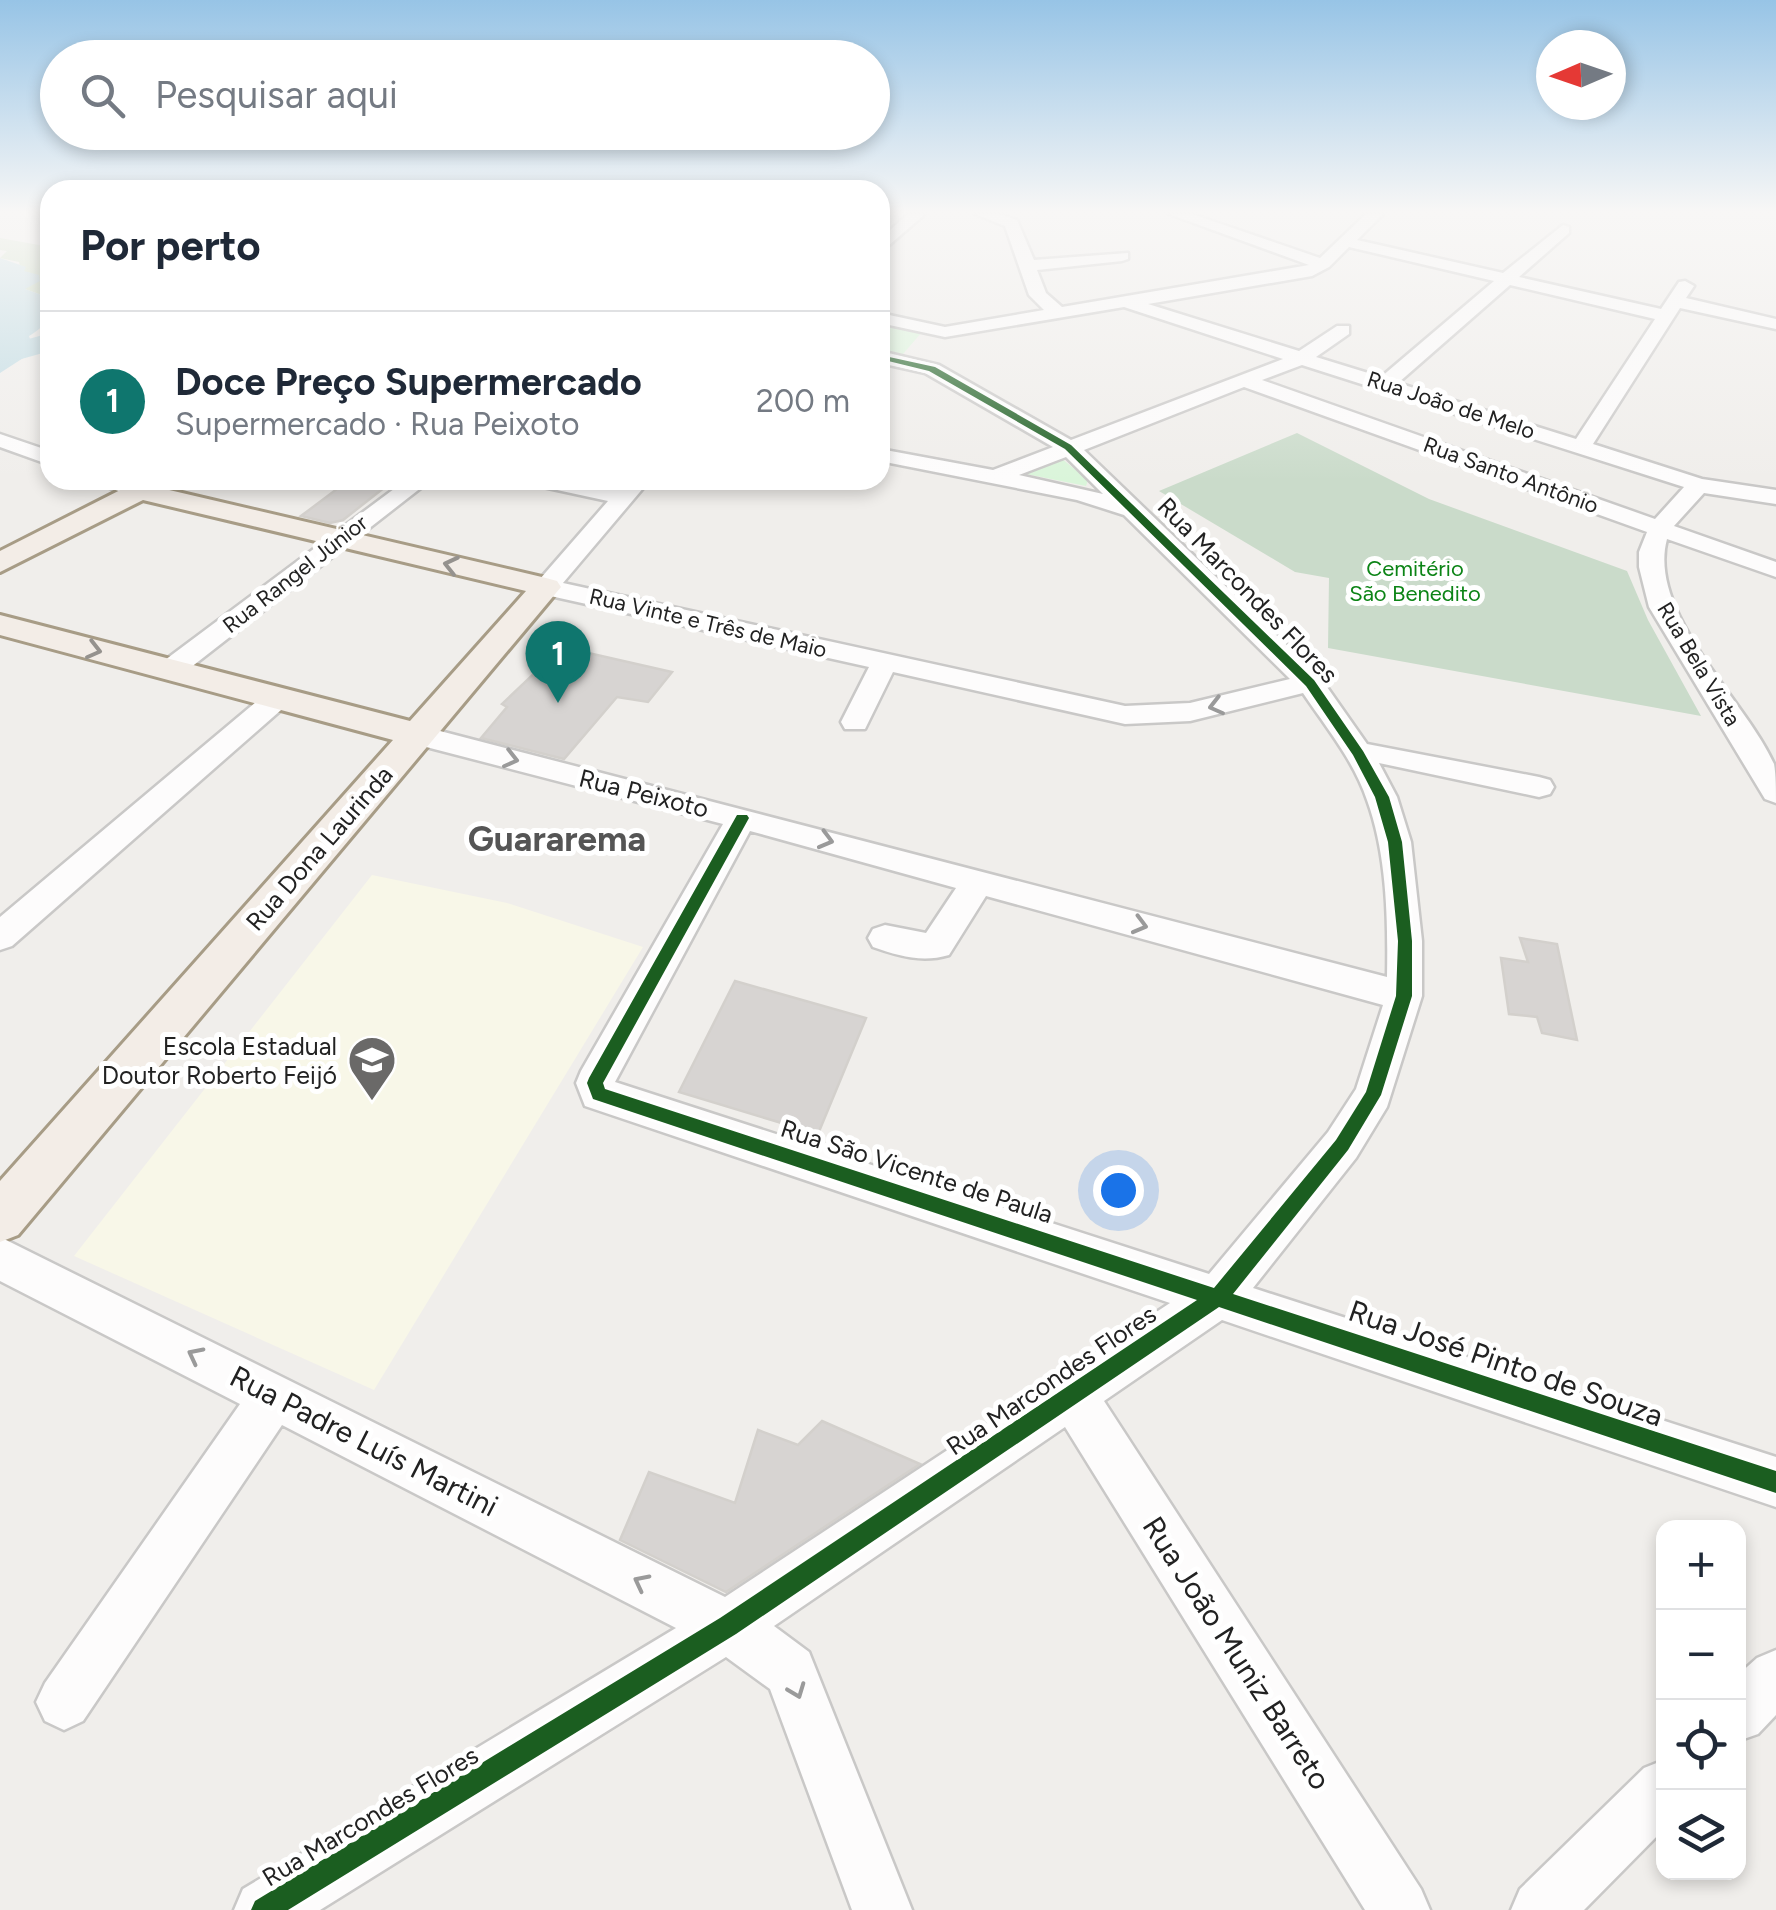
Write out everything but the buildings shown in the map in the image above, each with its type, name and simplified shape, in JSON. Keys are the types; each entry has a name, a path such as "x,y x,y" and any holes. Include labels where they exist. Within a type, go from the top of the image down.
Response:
{"main road":[{"path":"0,563 142,490"},
{"name":"Rua Vinte e Três de Maio","path":"164,490 338,539 546,587"},
{"name":"Rua Dona Laurinda","path":"0,1218 546,587"},
{"name":"Rua Peixoto","path":"0,626 416,735"}],"street":[{"path":"1047,303 1059,314"},
{"path":"890,320 938,329 1121,303"},
{"name":"Rua João de Melo","path":"1132,303 1699,485 1776,497"},
{"path":"1385,384 1478,303"},
{"path":"1581,447 1674,303"},
{"path":"1684,303 1776,324"},
{"path":"916,363 938,329"},
{"path":"994,477 1302,358 1343,330"},
{"name":"Rua Marcondes Flores","path":"264,1910 728,1626 1219,1296 1342,1146 1373,1095 1404,996 1405,941 1395,842 1382,798 1360,754 1310,683 1137,513 1094,488 1068,448 916,363 890,359"},
{"name":"Rua Santo Antônio","path":"1245,381 1776,570"},
{"path":"0,440 40,454"},
{"path":"890,457 994,477 1094,488"},
{"path":"1658,528 1699,485"},
{"name":"Rua Rangel Júnior","path":"171,669 406,490"},
{"name":"Rua Dona Laurinda","path":"546,587 630,490"},
{"name":"Rua Bela Vista","path":"1658,528 1649,557 1662,607 1776,792"},
{"name":"Rua Vinte e Três de Maio","path":"546,587 1126,715 1190,712 1310,683"},
{"path":"855,722 884,663"},
{"path":"0,937 280,698"},
{"name":"Rua Peixoto","path":"416,735 742,818 1404,996"},
{"path":"1360,754 1376,753 1540,788"},
{"name":"Rua São Vicente de Paula","path":"742,818 595,1084 599,1094 1219,1296"},
{"path":"884,938 922,947 937,945 972,892 974,880"},
{"name":"Rua Padre Luís Martini","path":"0,1258 728,1626 790,1672 882,1910"},
{"name":"Rua José Pinto de Souza","path":"1219,1296 1776,1482"},
{"path":"64,1702 276,1395"},
{"name":"Rua João Muniz Barreto","path":"1073,1396 1400,1910"},
{"path":"1746,1706 1776,1678"},
{"path":"1541,1910 1662,1790"}],"shaded area":[{"name":"Escola Estadual Doutor Roberto Feijó","path":"372,875 507,903 643,947 374,1390 74,1256"}],"green space":[{"path":"890,324 922,332 903,354 890,353"},
{"name":"Cemitério São Benedito","path":"1297,433 1429,499 1627,571 1648,620 1701,716 1328,648 1329,578 1295,572 1159,491"},
{"path":"1061,458 1088,480 1086,486 1026,474"}],"water":[{"path":"0,303 40,303 40,328 29,336 34,351 0,373"}],"waterway":[{"path":"0,356 40,345"}],"cycle path":[{"path":"264,1910 728,1626 1219,1296 1342,1145 1373,1095 1404,996 1405,941 1395,842 1382,797 1359,754 1310,683 1068,447 932,369 890,359"},
{"path":"742,818 595,1083 599,1094 1776,1482"}],"place":[{"name":"Doce Preço Supermercado","path":"558,703"},
{"name":"Escola Estadual Doutor Roberto Feijó","path":"372,1102"}],"district":[{"name":"Guararema","path":"557,839"}]}
